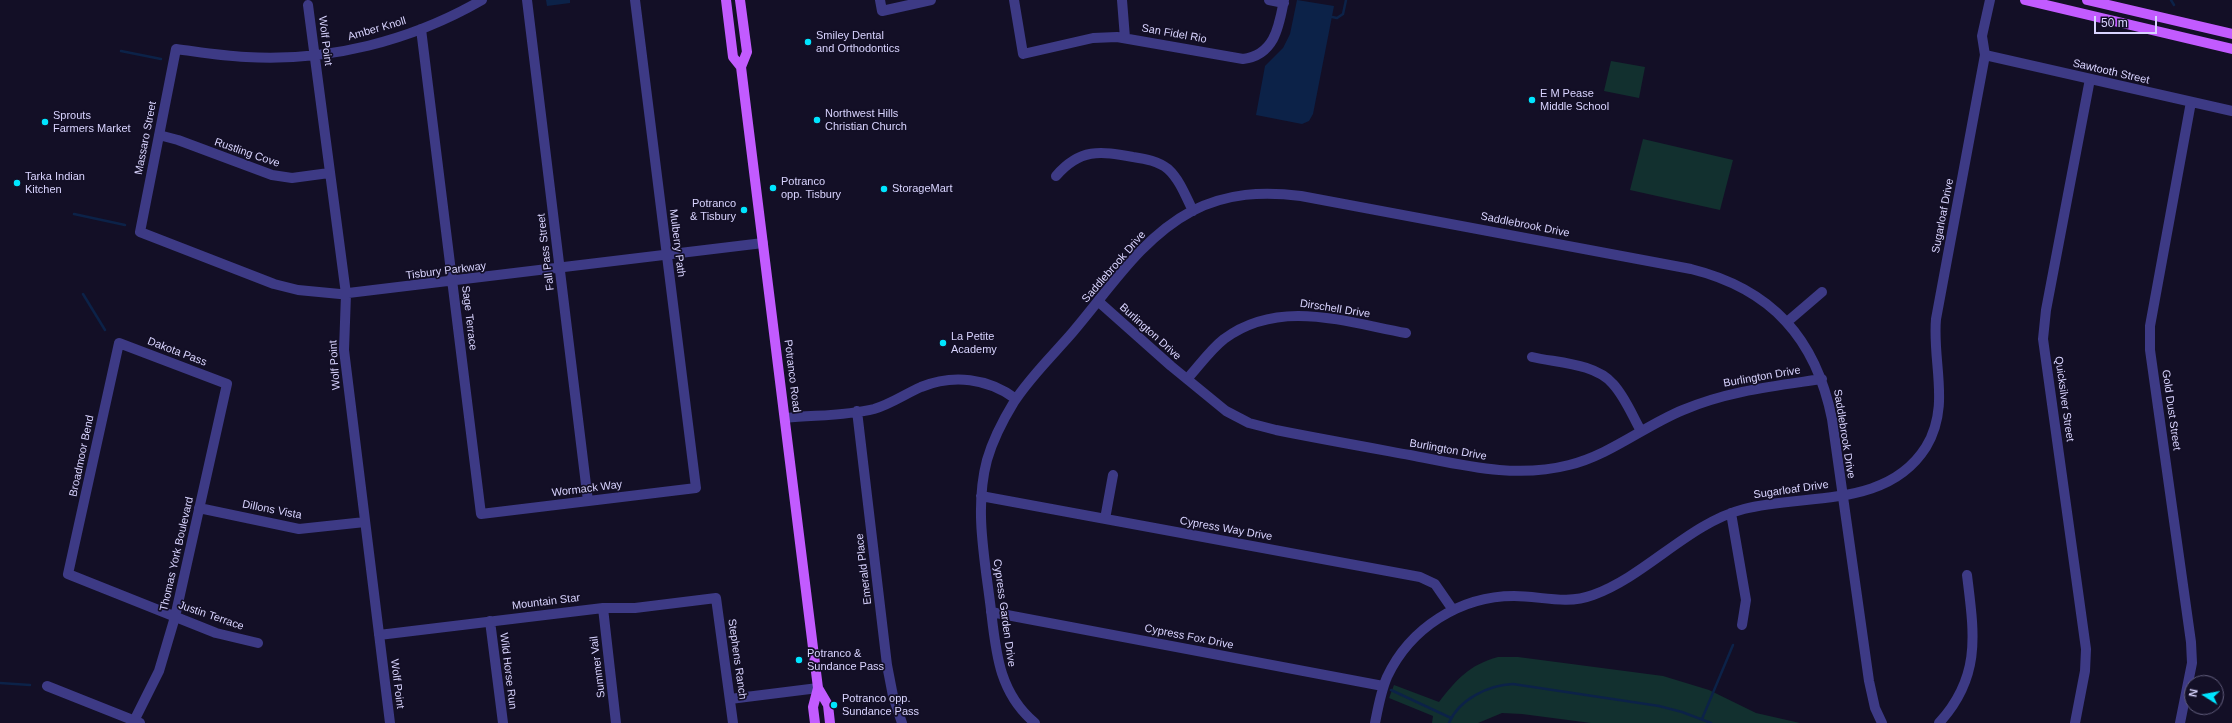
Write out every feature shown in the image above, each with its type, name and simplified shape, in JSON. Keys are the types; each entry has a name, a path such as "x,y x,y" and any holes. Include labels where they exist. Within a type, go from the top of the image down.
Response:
{"main road":[{"name":"Potranco Road","path":"726,0 733,57 741,67"},
{"path":"732,0 736,27 744,28"},
{"name":"Potranco Road","path":"740,0 747,52 741,67 786,418 818,688 813,707 815,723"},
{"path":"2025,0 2232,49"},
{"path":"2087,0 2232,34"},
{"path":"2164,34 2177,31 2184,23"},
{"name":"Potranco Road","path":"818,688 828,705 830,723"}],"street":[{"name":"Amber Knoll","path":"176,49 247,58 314,55 362,48 421,29 453,16 482,0"},
{"name":"Fall Pass Street","path":"527,0 588,502"},
{"name":"Mulberry Path","path":"634,0 696,488"},
{"path":"880,0 882,11 931,0"},
{"name":"San Fidel Rio","path":"1014,0 1023,54 1093,38 1125,38 1234,58 1250,58 1264,51 1273,42 1278,29 1284,2"},
{"path":"1122,0 1125,38"},
{"path":"1269,0 1284,2"},
{"name":"Sugarloaf Drive","path":"1375,723 1383,686 1394,664 1412,641 1433,621 1453,610 1482,599 1502,596 1559,601 1592,596 1731,513 1757,506 1873,489 1896,477 1920,456 1935,428 1941,397 1935,333 1936,319 1985,55 1982,36 1990,0"},
{"name":"Wolf Point","path":"308,5 346,294 344,350 390,723"},
{"name":"Sage Terrace","path":"421,29 481,514"},
{"name":"Massaro Street","path":"140,232 176,49"},
{"name":"Sawtooth Street","path":"1985,55 2232,111"},
{"name":"Quicksilver Street","path":"2075,723 2084,671 2086,649 2043,339 2046,310 2090,79"},
{"name":"Gold Dust Street","path":"2180,723 2192,663 2191,642 2150,350 2150,326 2191,102"},
{"name":"Rustling Cove","path":"159,135 178,140 272,175 292,178 330,173"},
{"path":"1056,176 1072,160 1094,152 1106,152 1150,160 1167,168 1175,177 1192,211"},
{"name":"Saddlebrook Drive","path":"981,496 984,472 993,442 1016,399 1145,246 1159,233 1192,211 1229,198 1251,193 1280,193 1324,200 1708,273 1748,291 1763,301 1787,322 1808,350 1822,379 1832,419 1868,681 1875,708 1882,723"},
{"name":"Tisbury Parkway","path":"140,232 274,284 310,292 346,294 763,243"},
{"path":"1787,322 1822,292"},
{"name":"Burlington Drive","path":"1099,302 1226,411 1258,426 1503,471 1544,470 1569,465 1598,455 1683,410 1717,398 1775,386 1822,379"},
{"name":"Dirschell Drive","path":"1187,379 1206,357 1224,340 1245,326 1269,318 1307,315 1406,333"},
{"name":"Dakota Pass","path":"119,343 227,384"},
{"name":"Broadmoor Bend","path":"68,574 119,343"},
{"path":"1532,357 1589,369 1605,376 1620,394 1641,431"},
{"path":"786,418 856,412 885,405 920,387 949,380 964,380 989,384 1001,388 1016,399"},
{"name":"Thomas York Boulevard","path":"136,722 160,670 175,617 227,384"},
{"name":"Emerald Place","path":"856,412 887,664 893,696 902,723"},
{"path":"1105,519 1113,475"},
{"name":"Wormack Way","path":"481,514 696,488"},
{"name":"Cypress Way Drive","path":"981,496 1420,577 1435,584 1453,610"},
{"name":"Cypress Garden Drive","path":"981,496 981,527 998,663 1003,681 1018,707 1035,723"},
{"name":"Dillons Vista","path":"199,508 299,529 365,522"},
{"path":"1731,513 1746,600 1742,625"},
{"name":"Justin Terrace","path":"68,574 216,633 258,643"},
{"path":"1939,723 1960,695 1972,660 1973,625 1967,575"},
{"name":"Mountain Star","path":"379,635 603,608 635,608 716,598"},
{"name":"Stephens Ranch","path":"716,598 733,723"},
{"name":"Summer Vail","path":"603,608 616,723"},
{"name":"Cypress Fox Drive","path":"991,612 1383,686"},
{"name":"Wild Horse Run","path":"490,621 503,723"},
{"path":"47,686 136,722"},
{"path":"730,699 818,688"}],"green space":[{"path":"1611,61 1645,67 1639,98 1604,91"},
{"path":"1643,139 1733,160 1720,210 1630,190"},
{"path":"1498,657 1518,657 1663,676 1709,690 1756,713 1800,723 1591,723 1522,714 1502,713 1478,723 1432,723 1433,716 1389,698 1394,685 1439,702 1464,674 1479,664"}],"water":[{"path":"546,0 570,0 570,3 547,6"},
{"path":"1297,0 1334,6 1313,114 1309,121 1302,124 1256,115 1265,66 1283,48 1290,34"}],"waterway":[{"path":"1332,17 1337,18 1343,14 1346,0"},
{"path":"2171,0 2174,5"},
{"path":"121,51 161,59"},
{"path":"74,214 125,225"},
{"path":"83,294 105,330"},
{"path":"1702,719 1733,645"},
{"path":"0,683 30,685"},
{"path":"1449,723 1454,714 1467,700 1485,690 1513,684 1659,706 1682,712 1711,723"},
{"path":"1391,690 1451,718"}],"place":[{"name":"Smiley Dental and Orthodontics","path":"808,42"},
{"name":"E M Pease Middle School","path":"1532,100"},
{"name":"Northwest Hills Christian Church","path":"817,120"},
{"name":"Sprouts Farmers Market","path":"45,122"},
{"name":"Tarka Indian Kitchen","path":"17,183"},
{"name":"Potranco opp. Tisbury","path":"773,188"},
{"name":"StorageMart","path":"884,189"},
{"name":"Potranco & Tisbury","path":"744,210"},
{"name":"La Petite Academy","path":"943,343"},
{"name":"Potranco & Sundance Pass","path":"799,660"},
{"name":"Potranco opp. Sundance Pass","path":"834,705"}]}
